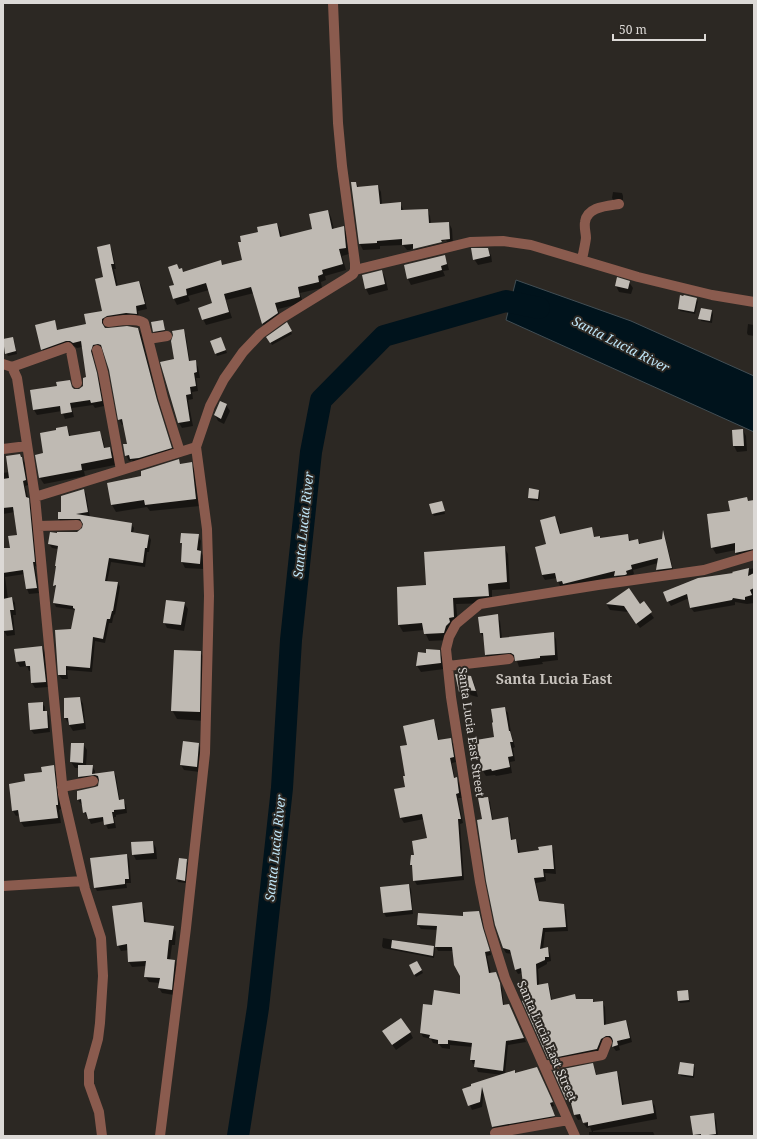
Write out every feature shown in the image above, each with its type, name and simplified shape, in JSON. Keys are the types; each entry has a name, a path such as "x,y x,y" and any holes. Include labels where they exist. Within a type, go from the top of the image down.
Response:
{"street":[{"path":"160,1136 186,928 205,753 209,596 207,529 196,447 210,406 224,379 236,360 250,344 260,334 282,318 347,278 353,274 355,270 338,123 333,3"},
{"path":"582,260 586,237 585,220 588,215 597,208 619,204"},
{"path":"355,270 476,241 503,241 519,243 712,295 754,302"},
{"path":"108,322 141,321 144,324 163,398 180,452"},
{"path":"148,339 167,336"},
{"path":"77,383 71,351 68,347 7,366 17,378 35,497 62,787 83,881 100,938 103,976 100,1023 98,1039 88,1071 90,1084 99,1112 102,1136"},
{"path":"97,350 121,470"},
{"path":"3,449 27,446"},
{"path":"35,497 196,447"},
{"path":"38,526 77,525"},
{"name":"Santa Lucia East Street","path":"575,1136 506,978 489,927 452,704 446,649 449,637 456,624 480,604 704,570 754,555"},
{"path":"448,666 509,660"},
{"path":"62,787 93,782"},
{"path":"3,886 83,881"},
{"path":"544,1066 602,1055 607,1042"},
{"path":"495,1133 568,1120"}],"water":[{"path":"516,280 631,321 754,376 754,432 506,320"}],"building":[{"path":"351,182 356,182 357,187 378,185 380,204 401,202 401,210 428,209 429,223 449,222 450,239 441,240 442,242 413,249 413,244 402,245 402,239 359,244"},
{"path":"328,210 332,229 344,226 346,248 339,249 343,264 322,270 323,274 318,276 319,282 298,287 300,297 275,303 278,313 262,324 251,287 224,294 229,312 202,320 198,308 212,303 206,283 186,289 187,295 173,299 169,286 174,285 168,267 177,264 179,269 182,268 183,272 221,260 222,265 242,260 238,242 241,242 240,236 258,232 257,227 277,223 280,237 312,229 309,214"},
{"path":"110,244 114,264 111,264 116,286 139,281 145,304 136,306 137,314 126,313 107,316 102,319 102,323 105,328 127,326 138,328 157,400 172,448 139,458 130,459 129,455 125,456 123,444 127,444 122,419 118,420 109,370 101,345 93,345 91,351 102,401 91,403 90,400 70,403 72,412 61,414 60,406 33,410 30,390 57,386 56,382 70,380 74,389 79,389 83,386 83,378 86,377 81,341 73,343 66,341 41,350 35,325 55,320 57,330 86,324 84,314 102,311 95,279 103,277 97,247"},
{"path":"471,248 488,248 490,256 473,260"},
{"path":"445,255 447,264 441,266 442,270 407,279 404,265"},
{"path":"382,270 385,284 365,289 362,275"},
{"path":"617,277 630,281 628,289 615,286"},
{"path":"680,295 697,298 694,312 678,309"},
{"path":"701,308 712,310 710,321 698,319"},
{"path":"163,320 165,330 153,332 151,322"},
{"path":"287,322 292,331 270,343 266,337"},
{"path":"184,329 189,361 196,360 197,372 194,373 196,386 190,387 191,394 186,395 190,421 178,423 160,362 174,359 171,341 173,335 172,331"},
{"path":"13,337 16,351 5,354 3,339"},
{"path":"221,337 226,350 215,354 210,341"},
{"path":"220,401 227,404 221,419 214,415"},
{"path":"67,426 69,436 100,431 104,448 110,447 112,458 81,464 82,470 39,478 35,455 43,453 40,433"},
{"path":"743,429 744,446 733,446 732,430"},
{"path":"20,454 22,457 26,480 23,481 26,497 29,498 35,562 33,562 37,588 26,589 23,570 3,573 3,548 10,548 8,536 17,535 13,507 3,508 3,479 9,478 6,456"},
{"path":"179,459 180,464 192,462 196,499 145,505 144,500 111,505 107,483 141,476 141,471"},
{"path":"529,488 539,490 538,499 528,498"},
{"path":"84,489 88,512 76,514 132,523 131,532 149,535 143,563 109,558 105,581 118,582 113,611 110,619 107,619 103,639 93,637 90,668 66,666 66,675 58,675 55,630 71,629 75,609 73,606 53,603 56,585 53,586 58,546 48,544 50,532 77,532 82,528 83,524 80,519 58,519 58,512 61,512 61,496"},
{"path":"747,497 748,501 754,500 754,549 735,553 735,543 711,548 707,514 730,511 728,501"},
{"path":"442,501 445,511 432,514 429,504"},
{"path":"555,516 560,534 592,527 594,537 600,536 600,538 628,534 629,541 638,539 639,544 662,539 663,530 672,568 656,570 658,558 631,565 632,569 626,571 627,574 625,575 614,576 615,571 563,584 562,581 557,582 555,573 542,575 535,547 546,544 540,520"},
{"path":"181,533 199,534 197,550 201,551 200,564 181,562"},
{"path":"505,546 507,582 488,584 489,596 453,598 454,617 449,618 450,622 446,626 444,633 424,634 422,623 398,625 397,587 426,585 424,552"},
{"path":"749,568 748,576 754,573 754,588 750,590 752,595 745,597 745,600 733,598 732,600 690,608 687,594 667,602 663,592 698,578 733,573 732,572"},
{"path":"629,588 640,604 644,601 652,612 636,624 624,606 606,604"},
{"path":"12,597 14,610 10,610 13,630 3,631 3,599"},
{"path":"166,600 185,602 181,625 163,623"},
{"path":"498,614 500,638 554,632 555,655 540,656 540,658 515,661 514,655 511,653 485,655 483,633 480,633 478,617"},
{"path":"42,646 46,682 31,683 30,666 26,666 25,661 16,662 14,649"},
{"path":"426,649 440,650 441,663 416,666 418,652 426,653"},
{"path":"174,650 201,651 200,712 171,711"},
{"path":"455,674 471,676 476,691 466,690 459,692"},
{"path":"80,697 84,723 69,725 68,718 64,718 64,698"},
{"path":"43,702 43,711 47,711 48,728 30,730 28,703"},
{"path":"505,707 509,731 513,742 510,742 513,756 508,757 510,767 492,771 491,769 482,771 476,740 494,737 491,709"},
{"path":"434,719 438,740 451,738 454,757 450,758 454,778 457,777 459,793 456,794 461,819 458,819 462,876 413,881 412,865 410,865 411,855 414,855 412,841 427,838 422,814 400,818 394,789 405,787 403,776 405,776 400,746 407,745 403,726"},
{"path":"183,741 199,743 197,767 180,765"},
{"path":"71,743 84,743 83,763 70,762"},
{"path":"54,765 58,818 20,822 18,810 12,811 9,784 25,781 24,774 42,772 41,767"},
{"path":"78,765 93,765 92,774 114,771 119,800 124,799 125,809 114,810 114,812 112,812 114,823 104,825 103,817 88,819 86,812 83,813 81,799 77,800 77,791 98,786 99,780 98,776 95,775 78,777"},
{"path":"488,797 492,820 508,817 511,840 516,839 518,853 539,850 538,847 552,845 554,869 543,869 544,877 534,878 539,901 564,904 566,927 543,928 540,949 548,947 549,957 545,957 545,960 536,964 537,985 548,983 551,1000 575,994 576,999 593,999 593,1002 603,1001 604,1025 626,1020 630,1038 617,1041 618,1045 612,1047 612,1038 610,1036 606,1036 601,1039 597,1049 548,1059 522,1001 525,1000 521,968 515,970 510,950 503,948 495,925 486,881 477,820 482,819 478,798"},
{"path":"153,841 154,853 132,855 131,842"},
{"path":"127,854 129,879 125,879 125,884 94,888 90,858"},
{"path":"179,858 187,859 185,881 176,879"},
{"path":"409,884 412,910 383,913 380,887"},
{"path":"142,902 144,922 174,926 172,940 169,940 167,959 175,960 172,990 158,988 160,978 144,977 146,961 128,962 127,944 117,946 112,906"},
{"path":"479,911 490,951 485,952 489,973 496,972 500,983 503,1005 509,1004 524,1038 506,1041 503,1071 474,1067 475,1060 470,1060 472,1043 448,1040 448,1044 438,1044 438,1040 429,1038 430,1035 420,1033 423,1004 432,1005 434,990 460,994 460,976 454,965 452,947 435,947 437,926 417,925 418,913 463,916 463,912"},
{"path":"392,940 434,946 433,956 391,948"},
{"path":"417,961 422,970 414,975 409,965"},
{"path":"688,990 689,1000 678,1001 677,991"},
{"path":"401,1018 411,1032 392,1045 382,1031"},
{"path":"680,1062 694,1064 693,1076 678,1074"},
{"path":"593,1063 596,1075 617,1071 622,1105 652,1100 654,1113 588,1126 588,1122 583,1123 580,1114 574,1115 570,1099 566,1100 553,1071"},
{"path":"537,1067 553,1102 550,1103 555,1116 492,1127 482,1087 480,1102 468,1106 462,1089 471,1086 471,1084 515,1070 515,1073"},
{"path":"714,1113 716,1134 701,1136 701,1134 693,1135 690,1116"}],"waterway":[{"name":"Santa Lucia River","path":"238,1136 258,1008 282,788 291,640 311,452 321,400 384,336 506,301 539,308"}],"district":[{"name":"Santa Lucia East","path":"554,679"}]}
